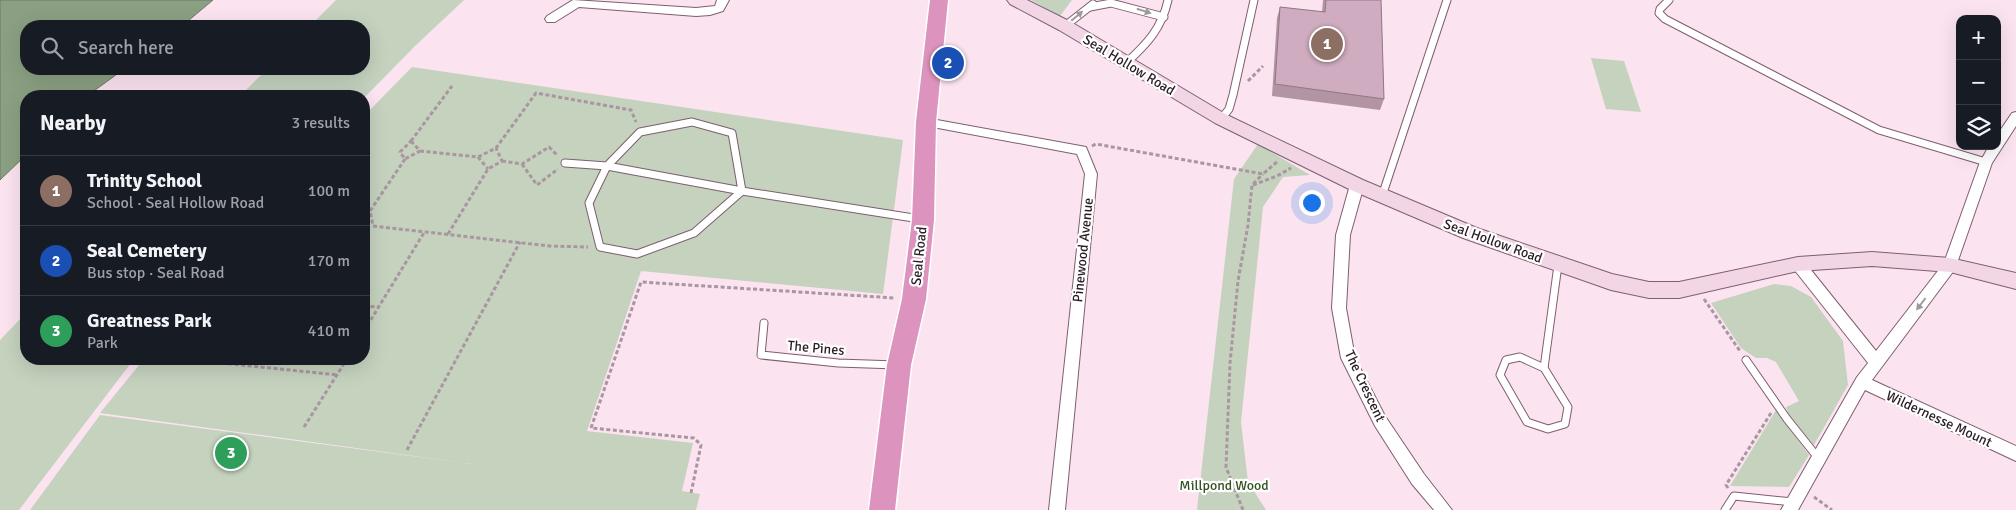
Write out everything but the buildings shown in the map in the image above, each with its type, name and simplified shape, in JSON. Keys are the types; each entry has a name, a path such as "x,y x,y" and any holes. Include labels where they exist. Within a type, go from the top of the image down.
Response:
{"highway":[{"name":"Seal Road","path":"882,510 899,365 914,299 923,220 926,122 939,0"}],"main road":[{"name":"Seal Hollow Road","path":"1016,0 1065,26 1221,119 1304,160 1470,234 1611,282 1649,290 1679,290 1696,288 1798,264 1872,259 1950,265 2016,281"}],"street":[{"path":"551,19 578,2 696,12 720,8 723,0"},
{"path":"2001,140 2016,116"},
{"path":"926,122 1082,150"},
{"name":"Pinewood Avenue","path":"1057,510 1091,174 1082,150"},
{"path":"1794,500 1862,382 1950,265 1986,162 1994,150"},
{"name":"The Crescent","path":"1357,185 1343,235 1339,308 1348,358 1380,421 1418,479 1444,510"},
{"path":"1798,264 1876,363"},
{"name":"Wildernesse Mount","path":"1862,382 2016,454"}],"lane":[{"path":"1065,26 1080,12 1100,0"},
{"path":"1125,63 1157,33 1164,18 1168,0"},
{"path":"1221,119 1229,109 1233,95 1254,0"},
{"path":"1382,196 1447,0"},
{"path":"1669,0 1660,10 1660,14 1665,19 1879,130 1986,162"},
{"path":"1090,7 1111,3 1164,18"},
{"path":"692,122 732,133 742,191 694,233 637,254 600,248 589,203 608,166 640,132 692,122"},
{"path":"565,163 608,166 742,191 923,220"},
{"path":"1544,368 1520,357 1506,360 1500,375 1526,422 1548,429 1565,424 1568,407 1544,368 1558,265"},
{"name":"The Pines","path":"764,323 762,355 838,363 899,365"},
{"path":"1746,360 1776,404 1819,459"},
{"path":"1725,510 1734,496 1794,500"}],"path":[{"path":"405,159 400,152 411,141 452,86"},
{"path":"600,248 549,246 373,226 370,211 405,159 420,151 478,157 496,148 536,93 632,110 640,132"},
{"path":"411,141 420,151"},
{"path":"1082,150 1096,144 1263,174"},
{"path":"448,234 488,169 502,161 522,164 549,147 565,163 537,185 522,164"},
{"path":"496,148 502,161"},
{"path":"1243,510 1226,467 1230,363 1238,281 1248,225 1252,185 1288,152"},
{"path":"478,157 488,169"},
{"path":"1252,185 1278,176 1304,160"},
{"path":"370,321 425,231"},
{"path":"407,450 520,242"},
{"path":"691,493 701,445 694,438 591,428 642,282 914,299"},
{"path":"1696,288 1746,360"},
{"path":"370,306 378,307"},
{"path":"241,365 338,375"},
{"path":"304,427 344,365"},
{"path":"1734,496 1726,485 1776,404"},
{"path":"1794,500 1832,510"}],"green space":[{"path":"336,0 464,0 370,92 370,90 246,90 261,75 370,75 370,20 316,20"},
{"path":"1031,0 1072,0 1060,16"},
{"path":"1591,58 1624,61 1641,112 1606,109"},
{"path":"412,67 903,140 883,294 641,271 587,431 693,443 682,491 700,494 696,510 30,510 100,415 472,464 100,413 139,365 370,365 370,110"},
{"name":"Millpond Wood","path":"1258,144 1310,175 1283,177 1263,207 1241,422 1248,482 1266,510 1197,510 1234,179"},
{"path":"1774,284 1791,286 1811,297 1843,341 1848,385 1814,445 1789,416 1786,407 1799,401 1776,362 1767,358 1756,358 1741,348 1711,303"},
{"path":"20,319 20,365 129,365 19,510 0,510 0,340"},
{"path":"1776,410 1809,455 1789,487 1730,486"}],"shaded area":[{"path":"0,0 213,0 189,20 20,20 20,75 116,75 95,90 20,90 20,161 0,180"}],"place":[{"name":"Trinity School","path":"1327,44"},
{"name":"Seal Cemetery","path":"948,63"},
{"name":"Greatness Park","path":"231,453"}]}
